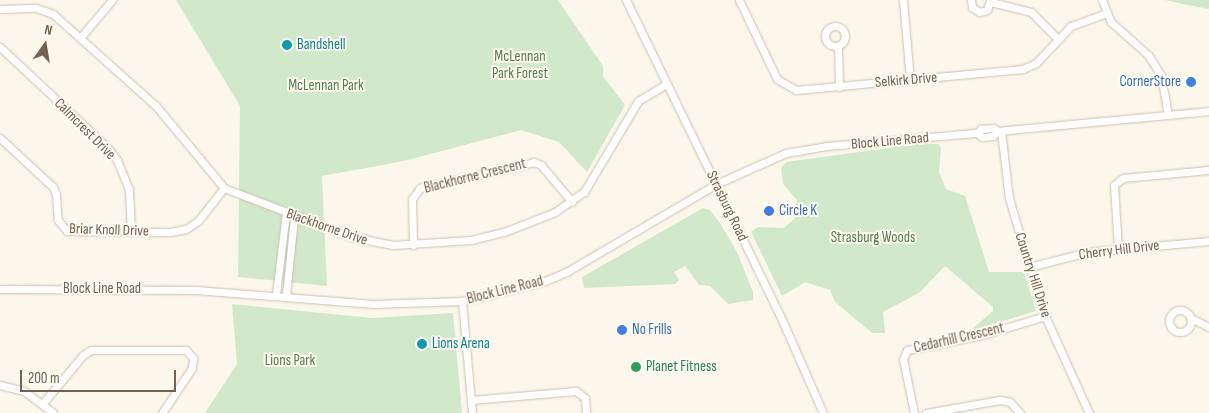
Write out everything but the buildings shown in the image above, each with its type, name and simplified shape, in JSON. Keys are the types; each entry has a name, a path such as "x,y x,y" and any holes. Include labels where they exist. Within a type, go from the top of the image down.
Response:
{"street":[{"path":"80,38 112,0"},
{"name":"Strasburg Road","path":"626,0 784,322 823,413"},
{"name":"Selkirk Drive","path":"739,0 770,69 783,85 796,90 1023,69 1036,63 1057,38 1071,26 1106,13"},
{"path":"903,0 910,80"},
{"path":"971,0 972,7 979,12 987,10 990,1 1031,12 1057,38"},
{"path":"1102,0 1106,13 1120,32 1154,62 1165,84 1168,114"},
{"name":"Blackhorne Drive","path":"0,8 44,9 80,38 156,106 224,188 294,217 373,243 413,245 450,243 504,232 572,202 584,192 638,101 666,84"},
{"path":"838,46 839,86"},
{"name":"Calmcrest Drive","path":"0,47 107,147 117,160 129,190 131,232"},
{"name":"Block Line Road","path":"0,289 196,290 276,294 373,304 462,301 537,283 568,271 716,184 764,161 804,149 977,133 981,129 993,128 999,131 1209,111"},
{"name":"Country Hill Drive","path":"999,131 1009,198 1029,267 1045,316 1089,413"},
{"name":"Briar Knoll Drive","path":"0,138 53,187 56,194 58,220 63,229 131,232 186,229 198,221 224,188"},
{"name":"Blackhorne Crescent","path":"413,245 412,199 420,188 534,162 544,169 572,202"},
{"path":"1118,249 1114,185 1123,178 1209,170"},
{"path":"276,294 286,213"},
{"path":"286,295 294,217"},
{"name":"Cherry Hill Drive","path":"1029,267 1088,252 1209,241"},
{"path":"462,301 472,413"},
{"name":"Cedarhill Crescent","path":"914,413 903,359 907,350 986,334 1045,316"},
{"path":"1191,318 1209,327"},
{"path":"43,403 83,355 91,350 186,350 193,358 192,368 162,413"},
{"path":"0,385 24,391 43,403 53,413"},
{"path":"470,400 576,391 584,398 586,413"},
{"path":"926,413 1000,400 1010,402 1020,413"}],"green space":[{"name":"McLennan Park","path":"176,0 558,0 603,66 603,76 625,105 587,172 559,142 521,130 404,161 322,176 327,286 238,277 240,106"},
{"path":"1165,0 1209,0 1209,9 1187,5"},
{"name":"Strasburg Woods","path":"918,144 938,144 941,148 939,172 946,189 965,196 989,272 1024,272 1036,311 970,331 993,311 993,307 945,266 919,293 883,312 885,333 872,333 835,302 830,290 805,282 782,296 751,232 758,227 784,228 795,218 797,200 783,184 781,168 786,162"},
{"path":"703,208 710,210 737,252 753,292 753,300 728,304 710,286 699,285 685,266 674,272 679,280 675,284 584,288 582,277"},
{"name":"Lions Park","path":"232,304 372,318 453,313 462,413 205,413 237,364"}],"place":[{"name":"Bandshell","path":"287,45"},
{"name":"CornerStore","path":"1191,82"},
{"name":"Circle K","path":"769,211"},
{"name":"No Frills","path":"622,330"},
{"name":"Lions Arena","path":"422,344"},
{"name":"Planet Fitness","path":"636,367"}],"park label":[{"name":"McLennan Park Forest","path":"520,64"}]}
